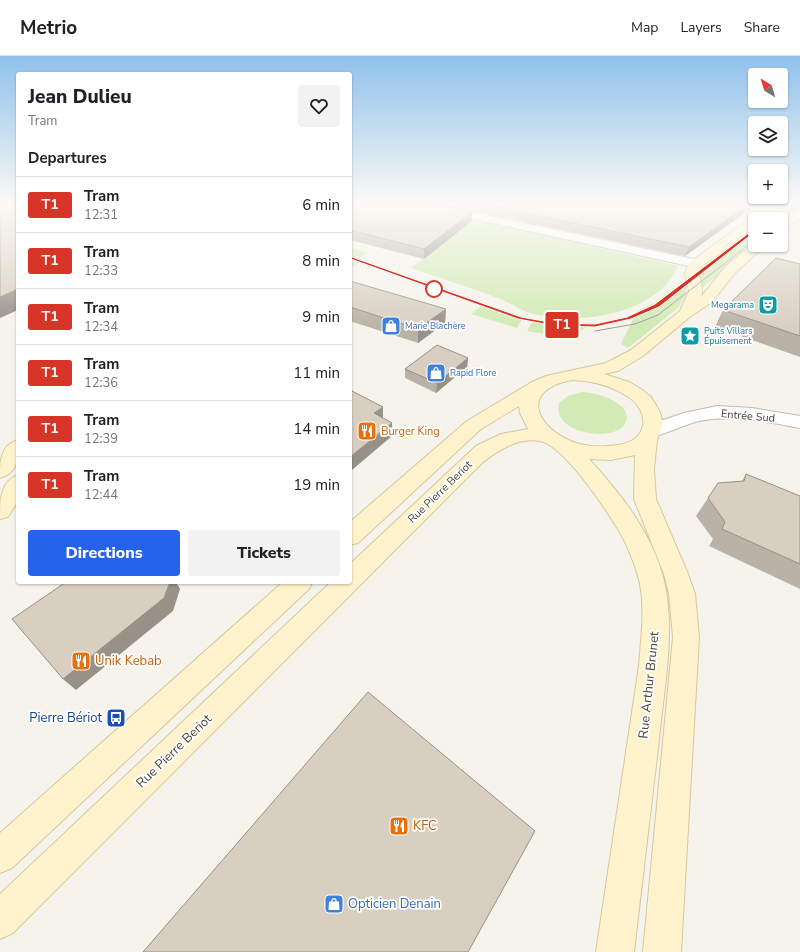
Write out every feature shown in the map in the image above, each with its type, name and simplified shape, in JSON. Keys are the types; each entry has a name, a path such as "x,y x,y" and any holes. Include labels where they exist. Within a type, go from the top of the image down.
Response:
{"street":[{"path":"613,246 698,264"},
{"path":"686,313 696,291 692,270 722,246"},
{"path":"352,534 474,425 538,386 553,379 579,375 612,367 637,353 686,313 707,299 732,269 752,252"},
{"path":"627,388 627,368 637,353"},
{"path":"579,375 600,378 627,388 640,398 651,412 653,422 649,435 644,469 645,499 676,574 682,594 686,637 662,952"},
{"path":"538,386 529,399 528,408 535,424 554,439 589,452 607,453 631,449 649,435"},
{"name":"Entrée Sud","path":"649,435 703,414 724,412 752,414 800,422"},
{"name":"Rue Pierre Beriot","path":"352,578 475,458 491,446 513,437 554,439"},
{"name":"Rue Arthur Brunet","path":"554,439 593,476 639,547 652,584 655,625 652,673 615,952"},
{"path":"0,471 16,450"},
{"path":"0,511 16,486"},
{"path":"0,856 298,584"},
{"name":"Rue Pierre Beriot","path":"0,920 346,584"}],"green space":[{"path":"441,246 589,246 678,266 668,282 653,295 635,305 594,317 572,318 552,317 529,313 503,300 411,268"},
{"path":"730,246 748,246 748,251 702,288 701,274 705,265"},
{"path":"352,248 368,252 359,259 363,261 352,267"},
{"path":"686,280 686,295 679,307 628,348 621,344 637,311 656,302"},
{"path":"484,304 524,317 517,328 471,314"},
{"path":"534,319 562,323 592,323 571,338 527,331"},
{"path":"582,392 606,397 621,406 626,412 627,419 623,427 604,434 593,434 582,432 571,427 564,421 559,413 559,403 568,396"}],"building":[{"path":"0,246 16,246 16,290 0,297"},
{"path":"412,246 428,246 424,249"},
{"name":"Megarama","path":"776,258 800,264 800,336 723,310"},
{"path":"352,282 446,309 418,329 352,308"},
{"path":"437,345 468,358 437,383 405,369"},
{"name":"Burger King","path":"352,391 383,407 374,413 392,423 352,455"},
{"path":"746,474 800,496 800,564 722,529 725,522 708,498 718,483 744,481"},
{"name":"Unik Kebab","path":"63,584 169,584 164,598 63,679 12,619"},
{"path":"368,692 535,831 468,952 143,952"}],"tram line":[{"path":"352,259 493,309 549,323 576,326 604,324 631,318 657,306 735,246"},
{"name":"T1","path":"352,259 476,304 520,318 555,325 575,326 622,321 657,306 735,246"},
{"path":"595,331 635,324 658,315 747,246"}],"place":[{"name":"Megarama","path":"768,305"},
{"name":"Marie Blachère","path":"391,326"},
{"name":"Puits Villars Épuisement","path":"690,336"},
{"name":"Rapid Flore","path":"436,373"},
{"name":"Burger King","path":"367,431"},
{"name":"Unik Kebab","path":"81,661"},
{"name":"Pierre Bériot","path":"116,718"},
{"name":"KFC","path":"399,826"},
{"name":"Opticien Denain","path":"334,904"}]}
